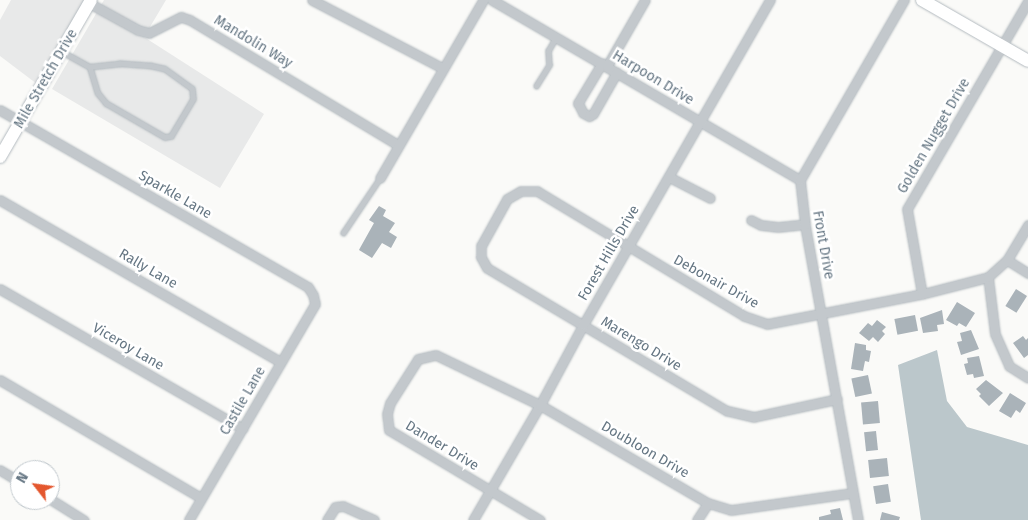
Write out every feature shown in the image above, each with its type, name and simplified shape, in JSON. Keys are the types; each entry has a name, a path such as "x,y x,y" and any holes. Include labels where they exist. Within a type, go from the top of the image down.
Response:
{"street":[{"path":"312,0 442,68"},
{"path":"380,178 483,0"},
{"name":"Harpoon Drive","path":"492,0 800,180"},
{"path":"617,72 593,114 589,116 582,113 578,103 645,0"},
{"name":"Forest Hills Drive","path":"473,520 770,0"},
{"path":"800,180 904,0"},
{"path":"922,0 1028,61"},
{"name":"Golden Nugget Drive","path":"922,294 907,209 1028,1"},
{"name":"Mile Stretch Drive","path":"0,158 90,2"},
{"name":"Mandolin Way","path":"90,2 138,30 149,33 181,17 190,20 398,145"},
{"name":"Sparkle Lane","path":"0,110 308,287 313,295"},
{"path":"669,177 710,198"},
{"name":"Front Drive","path":"800,180 805,224 858,520"},
{"name":"Marengo Drive","path":"537,191 521,191 508,199 481,246 482,257 487,268 727,411 754,417 837,398"},
{"name":"Debonair Drive","path":"537,191 744,316 767,324 922,294 988,277"},
{"name":"Rally Lane","path":"0,200 281,362"},
{"path":"751,220 761,225 778,227 805,224"},
{"path":"1028,225 1008,260 988,277 995,334 1009,366 1028,378"},
{"path":"1008,260 1028,273"},
{"name":"Viceroy Lane","path":"0,288 243,429"},
{"name":"Castile Lane","path":"189,520 315,304 313,295"},
{"name":"Doubloon Drive","path":"436,355 540,405 708,503 731,510 852,493"},
{"name":"Dander Drive","path":"436,355 418,359 390,403 387,414 389,430 540,520"},
{"path":"0,380 201,498"},
{"path":"697,520 708,503"},
{"path":"60,506 84,520"},
{"path":"327,520 335,507 343,506 374,520"}],"lane":[{"path":"536,86 549,65 548,51 556,37"},
{"path":"62,51 90,67 120,64 151,66 164,69 192,89 193,99 171,136 164,136 106,103 98,93 90,67"},
{"path":"343,233 380,178"}],"shaded area":[{"path":"11,0 85,0 37,84 0,56 0,20"},
{"path":"104,0 166,0 144,37 264,114 220,188 52,89"},
{"path":"937,350 947,401 967,427 1028,445 1028,520 921,520 898,365"}],"building":[{"path":"379,206 386,210 383,216 395,223 389,232 397,237 391,248 382,243 372,258 359,250 374,223 369,220"},
{"path":"1016,289 1027,296 1016,313 1005,306"},
{"path":"957,302 975,313 966,327 959,323 957,326 946,320"},
{"path":"942,310 944,324 937,325 938,331 923,333 920,318"},
{"path":"915,315 918,331 897,335 894,319"},
{"path":"877,320 886,327 882,331 885,334 878,342 873,337 869,341 859,333 868,323 872,326"},
{"path":"971,330 979,349 961,355 957,342 962,341 960,333"},
{"path":"1023,336 1026,340 1028,338 1028,355 1024,358 1013,343"},
{"path":"855,343 866,345 866,350 871,351 869,362 865,361 863,371 851,369"},
{"path":"979,356 984,376 974,378 973,374 967,375 964,364 968,363 967,358"},
{"path":"868,375 872,394 855,397 851,379"},
{"path":"986,380 1003,393 989,406 979,396 981,394 976,389"},
{"path":"1010,393 1026,403 1020,413 1016,410 1011,418 999,411"},
{"path":"878,401 880,423 863,424 861,402"},
{"path":"876,431 878,450 866,451 864,432"},
{"path":"887,458 889,476 870,478 868,460"},
{"path":"888,484 891,502 876,504 873,486"},
{"path":"840,508 843,520 819,520 819,517 831,514 830,510"},
{"path":"882,512 900,517 899,520 880,520"}]}
